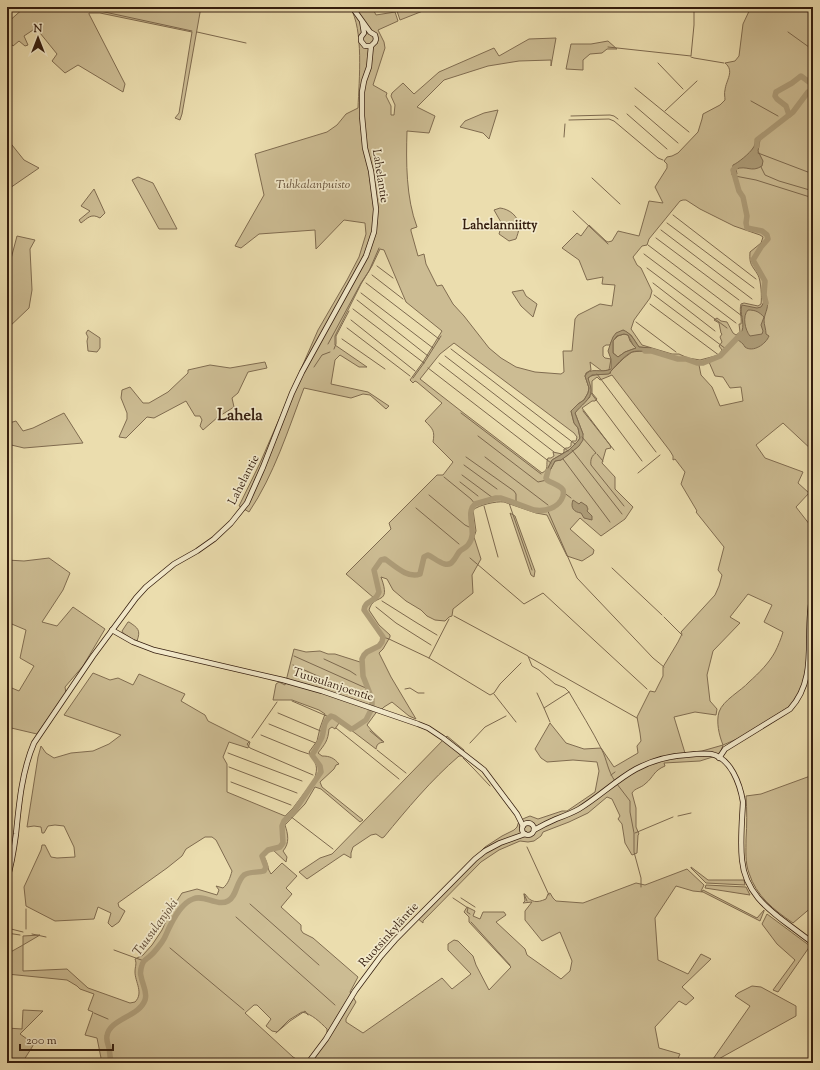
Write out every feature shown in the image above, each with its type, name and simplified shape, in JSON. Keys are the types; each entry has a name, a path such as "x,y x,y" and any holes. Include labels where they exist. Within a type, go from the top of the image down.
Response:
{"street":[{"name":"Lahelantie","path":"352,7 376,39 374,44 369,46 363,44 361,41 361,37 364,33 362,21"},
{"path":"364,33 370,32"},
{"name":"Lahelantie","path":"7,879 13,858 20,796 25,769 29,755 40,734 93,656 136,598 146,587 174,564 214,539 231,523 247,503 302,372 366,256 374,232 376,209 364,143 362,116 363,86 369,67 370,58 369,46"},
{"path":"719,758 725,749 790,709 802,696 809,679 811,654 811,609 813,593"},
{"name":"Tuusulanjoentie","path":"112,630 133,642 150,648 283,680 428,728 484,770 518,814 532,826"},
{"path":"532,826 532,834 527,836 523,830 524,825 532,826 554,820 577,810 624,776 646,764 665,757 709,754 719,758 729,766 742,796 742,861 748,881 757,898 769,910 813,943"},
{"name":"Tuusulanjoentie","path":"518,814 523,830"},
{"name":"Ruotsinkyläntie","path":"308,1063 326,1039 348,1002 381,956 395,940 475,859 485,851 523,830"}],"green space":[{"path":"25,7 201,7 180,120 175,118 179,113 192,32 100,13 89,13 125,84 123,92 78,65 65,73 52,61 57,54 36,28 24,36 28,45 25,46 19,41 13,46 7,39 7,23"},
{"name":"Tuhkalanpuisto","path":"350,7 372,7 376,15 395,12 398,21 378,30 384,42 385,48 373,85 387,93 386,96 391,106 391,115 394,115 395,105 391,96 392,93 403,83 414,94 439,72 494,48 499,56 529,39 556,38 551,66 551,60 519,61 488,66 444,80 417,107 435,116 429,133 407,131 407,155 409,192 413,216 417,227 411,229 411,231 418,256 424,254 426,264 437,286 442,285 453,304 489,348 501,358 516,367 535,372 561,374 564,372 563,351 572,351 575,319 578,315 600,304 612,306 615,285 602,284 603,277 587,280 579,260 562,248 577,233 581,236 589,225 608,242 612,241 618,231 639,236 649,201 663,203 655,187 667,168 667,164 664,161 667,157 678,153 698,132 703,114 720,105 725,100 725,91 730,72 725,63 735,61 739,56 743,24 751,7 813,8 813,451 783,423 756,445 765,458 803,472 798,483 809,493 796,507 813,527 813,585 809,605 807,679 793,704 744,736 723,745 721,751 722,754 700,761 664,763 665,766 658,770 643,785 633,791 632,793 636,808 636,827 639,834 637,853 632,855 625,843 622,824 618,819 620,816 612,799 607,797 588,813 543,832 541,836 534,841 520,841 499,850 481,862 423,921 423,923 416,917 485,847 514,830 519,821 530,816 538,819 562,811 567,811 595,792 599,771 597,762 573,760 547,762 541,758 535,749 550,723 566,743 584,749 601,748 614,767 638,753 637,746 641,741 637,717 650,691 655,692 663,676 663,667 678,642 682,634 681,632 715,595 719,586 722,575 718,570 724,547 696,512 697,511 681,484 685,472 675,459 673,460 673,456 670,451 612,375 600,380 597,377 592,381 592,393 597,399 582,408 610,445 611,448 606,449 602,463 615,477 615,489 633,507 625,519 601,536 580,518 570,529 594,550 593,554 582,561 567,556 547,515 536,513 504,502 479,506 473,510 476,531 474,537 481,559 472,575 473,593 453,609 452,616 445,621 435,620 427,616 393,590 387,579 381,577 384,586 383,596 371,605 369,610 379,625 390,635 383,649 379,653 391,677 416,719 409,716 392,702 381,710 378,710 367,725 384,742 378,744 376,749 339,723 335,729 332,727 329,729 326,742 318,753 322,756 332,758 339,764 336,765 334,769 320,782 322,787 363,820 360,822 321,789 315,787 305,804 285,825 288,835 288,842 283,851 287,857 286,862 273,850 267,853 264,857 271,874 282,863 297,876 286,888 292,894 281,907 301,925 301,930 303,933 313,938 358,977 350,992 356,1002 346,1019 346,1022 363,1033 442,978 452,989 471,974 448,950 448,944 454,940 458,941 473,956 489,990 511,967 469,922 469,917 464,912 467,907 475,911 473,916 480,919 483,912 504,912 506,915 496,922 525,949 527,955 561,979 570,971 572,961 560,932 542,941 525,920 525,911 532,902 523,903 525,901 524,894 532,901 546,899 550,893 556,901 583,903 636,883 645,885 687,869 704,885 701,891 702,892 676,886 655,918 658,960 688,974 701,954 711,959 682,987 694,998 686,1005 679,1001 655,1027 659,1048 680,1054 676,1063 306,1063 327,1034 327,1029 312,1016 302,1012 289,1020 277,1032 272,1031 266,1026 271,1019 257,1005 254,1005 245,1013 293,1057 303,1063 102,1063 97,1038 85,1035 93,1012 88,1010 94,994 80,989 67,980 7,974 7,954 23,945 23,971 67,969 88,988 130,1003 135,1002 138,999 139,991 135,976 135,959 143,955 152,945 182,893 197,889 217,895 219,890 216,886 223,888 229,881 232,871 216,840 212,837 205,837 186,849 182,856 167,868 118,903 119,907 125,911 119,922 112,927 108,923 111,913 98,907 94,919 55,921 26,906 24,887 42,845 45,845 51,857 75,857 74,847 64,826 48,826 44,833 42,833 41,827 27,827 41,746 46,753 54,758 71,753 93,751 109,744 121,735 64,715 93,673 110,680 118,678 133,685 139,674 185,694 181,701 205,715 208,721 250,742 248,748 229,742 223,757 227,764 227,792 285,816 293,808 314,780 316,765 309,752 317,741 325,714 319,710 292,700 273,700 276,684 279,682 285,685 294,649 306,652 320,651 360,662 364,655 381,643 381,636 363,610 364,605 374,598 346,574 391,529 389,523 437,475 443,475 453,462 433,442 433,430 425,421 442,403 417,382 415,381 413,383 410,380 442,331 406,302 384,250 380,249 335,336 335,345 367,367 359,367 340,355 335,360 331,384 368,392 389,406 386,409 370,395 363,394 351,398 304,388 280,452 258,498 249,512 239,506 260,463 318,330 359,257 366,234 365,223 344,220 316,249 315,230 259,234 241,248 235,246 264,195 255,154 327,132 337,125 346,114 358,108 360,70 359,42 354,17","holes":["686,200 700,209 734,226 763,237 761,243 750,252 751,265 760,281 761,304 758,306 744,303 741,304 741,324 739,324 740,332 736,335 733,333 727,322 721,321 717,318 714,320 719,323 722,334 720,337 722,342 719,346 722,350 719,355 700,360 688,358 679,354 672,354 642,345 631,329 634,320 650,298 652,291 641,268 637,265 633,257 642,246 647,245 649,239 680,201","623,330 631,335 639,347 651,348 632,352 610,372 611,373 590,376 588,378 590,397 575,413 583,434 579,446 561,460 555,461 547,476 546,472 552,460 569,450 580,438 578,428 574,423 571,411 584,400 588,393 589,388 585,376 586,373 591,370 590,362 602,371 609,370 611,359 603,356 603,347 610,345 611,342","454,343 574,433 577,437 576,441 572,441 571,446 564,449 562,454 553,452 554,456 548,458 547,468 542,473 420,379 440,354","709,362 715,376 723,377 730,388 741,387 743,401 720,406 712,387 701,375 699,365","748,594 772,605 764,622 783,632 775,652 767,664 721,708 718,716 718,724 723,745 702,751 685,753 674,717 695,712 716,715 717,709 710,701 707,675 713,651 740,623 730,617"]},
{"path":"408,7 415,9 433,7 400,20 397,11"},
{"path":"608,41 617,49 607,49 602,53 590,54 583,60 583,70 566,69 571,44 591,44"},
{"path":"498,110 489,139 483,133 460,127 465,121 484,113"},
{"path":"8,140 24,160 39,168 7,190 7,141"},
{"path":"138,177 153,183 177,229 159,229 132,180"},
{"path":"94,189 105,213 100,218 92,216 81,223 79,220 90,211 81,206"},
{"path":"500,208 513,214 519,223 516,239 509,241 499,234 502,224 494,210"},
{"path":"17,236 35,240 30,249 32,290 29,308 7,329 7,274"},
{"path":"523,290 526,296 537,304 533,317 521,306 512,292"},
{"path":"88,330 100,338 100,348 97,352 88,351 88,337 86,333"},
{"path":"624,334 628,335 630,341 636,348 625,352 618,357 613,353 613,341 618,336"},
{"path":"265,362 267,368 248,372 238,393 232,398 234,407 218,417 203,430 200,426 202,420 200,416 195,416 186,401 154,418 147,417 126,438 119,437 127,419 127,413 121,398 122,390 130,387 143,403 149,403 168,392 188,373 188,370 210,365 230,368"},
{"path":"64,413 83,443 24,448 7,444 7,420 9,423 16,421 23,431 33,428"},
{"path":"510,513 515,516 535,571 534,577 531,575"},
{"path":"49,558 70,573 63,590 42,622 57,626 73,607 105,629 83,666 65,687 66,693 37,734 7,727 7,686 19,691 34,666 20,658 26,630 7,622 7,560 24,561"},
{"path":"128,622 135,626 139,632 137,641 122,631"},
{"path":"447,736 464,750 462,756 459,756 429,785 410,805 384,837 382,838 376,834 371,835 353,847 351,858 344,854 307,879 299,872 320,858 332,854"},
{"path":"813,775 813,906 793,923 766,902 756,889 749,873 746,856 746,796 761,794"},
{"path":"691,867 708,880 744,880 745,885 706,883"},
{"path":"706,885 746,887 750,895 705,888"},
{"path":"703,890 757,918 764,910 760,921 703,892"},
{"path":"767,914 810,946 778,992 773,990 795,960 777,944 762,924"},
{"path":"40,935 23,945 23,936"},
{"path":"752,986 761,987 796,1006 796,1016 715,1061 713,1059 750,1006 735,996"},
{"path":"23,1010 43,1011 20,1034 34,1044 22,1063 9,1063 7,1061 7,1028 22,1029"}],"shaded area":[{"path":"756,139 760,140 758,151 763,161 762,166 755,169 736,169 737,174 732,175 733,165 747,155 754,146"},
{"path":"764,297 766,298 768,304 764,322 766,334 769,336 759,347 748,349 735,338 743,328 741,311 742,305 757,308 761,307 764,302","holes":["748,310 761,314 764,317 761,325 763,331 762,334 750,336 747,330 745,316"]},
{"path":"623,330 626,331 639,347 651,348 651,352 639,351 629,353 609,374 592,375 588,378 591,387 590,396 575,413 583,434 583,440 579,446 568,455 561,460 555,461 545,478 546,472 552,460 569,450 580,438 578,428 574,423 571,411 584,400 588,393 589,388 585,376 587,373 589,371 604,371 611,369 611,359 608,351 616,333","holes":["624,334 628,335 636,348 625,352 618,357 613,353 613,341 617,336"]},
{"path":"573,500 579,504 581,502 587,506 587,511 592,516 592,520 584,518 581,513 575,511 572,507"}],"waterway":[{"path":"81,7 86,11 100,11 192,31"},
{"path":"608,47 691,56 694,7"},
{"path":"743,7 755,7"},
{"path":"197,32 246,43"},
{"path":"788,32 813,50"},
{"path":"691,57 724,63"},
{"path":"658,63 683,89"},
{"name":"Tuusulanjoki","path":"789,115 786,106 775,96 776,92 801,76 813,85"},
{"path":"665,111 697,81"},
{"path":"635,88 689,132"},
{"name":"Tuusulanjoki","path":"757,146 757,140 793,112 808,92 813,90"},
{"path":"751,101 778,116"},
{"path":"635,106 678,143"},
{"path":"627,114 667,149"},
{"path":"571,116 610,115 618,119"},
{"path":"569,120 609,119 614,121 658,158 663,160"},
{"path":"564,137 565,124"},
{"path":"758,153 813,174"},
{"path":"761,167 765,175 779,181 813,191"},
{"name":"Tuusulanjoki","path":"735,168 733,170 739,191 743,197 747,216 747,228 762,231 767,235 768,239 753,260 765,281 764,295 766,303"},
{"path":"735,176 756,180 813,198"},
{"path":"592,178 620,204"},
{"path":"573,211 608,244"},
{"path":"673,215 756,279"},
{"path":"667,223 754,288"},
{"path":"661,230 752,299"},
{"path":"656,238 739,300"},
{"path":"648,245 742,316"},
{"path":"328,344 369,271 379,248"},
{"path":"644,254 736,323"},
{"path":"377,266 393,278"},
{"path":"647,268 727,328"},
{"path":"372,275 403,299"},
{"path":"366,283 439,339"},
{"path":"653,283 715,331"},
{"path":"361,293 433,348"},
{"path":"654,295 726,349"},
{"path":"357,300 428,356"},
{"path":"650,304 720,356"},
{"path":"353,309 424,363"},
{"path":"334,349 336,344 336,336 349,311"},
{"path":"351,320 415,371"},
{"path":"636,322 676,352"},
{"path":"347,328 410,376"},
{"name":"Tuusulanjoki","path":"645,351 652,351 678,359 686,359 697,363 703,363 720,356 741,334"},
{"path":"413,378 441,336"},
{"path":"342,339 385,369"},
{"path":"451,349 575,444"},
{"path":"314,367 322,355 330,352"},
{"path":"445,356 568,451"},
{"path":"439,363 554,452"},
{"path":"428,368 551,463"},
{"path":"597,374 656,452"},
{"path":"591,393 642,461"},
{"path":"583,411 614,450"},
{"path":"461,413 541,474"},
{"path":"478,436 538,482 547,480"},
{"path":"582,437 596,453 593,455 591,465 624,506"},
{"path":"572,450 622,514"},
{"path":"597,454 603,461"},
{"path":"638,473 660,455"},
{"path":"466,457 514,491 516,494 516,503"},
{"path":"485,457 548,505"},
{"path":"563,459 610,522"},
{"path":"464,465 497,489"},
{"name":"Tuusulanjoki","path":"111,1063 107,1039 109,1030 142,1006 146,997 141,975 143,963 163,940 179,910 189,901 197,898 219,903 228,901 233,896 239,881 244,875 264,871 266,867 262,856 268,850 280,847 283,843 282,826 284,821 295,810 321,772 320,766 312,755 322,737 326,721 331,716 351,729 366,720 372,708 372,699 363,676 362,659 367,652 379,646 383,637 364,610 367,604 376,598 379,592 374,570 381,560 385,559 402,571 411,575 420,574 424,557 428,555 444,564 450,563 471,540 471,513 475,504 496,498 501,498 534,510 547,510 558,504 563,496 563,490 547,480 546,478 548,471"},
{"path":"462,475 493,498"},
{"path":"444,477 475,504"},
{"path":"460,482 478,496"},
{"name":"Tuusulanjoki","path":"563,492 571,498"},
{"path":"429,495 465,525 473,527"},
{"path":"508,500 532,570"},
{"path":"484,506 498,557"},
{"path":"416,508 459,544"},
{"path":"547,509 577,578 653,658 664,667"},
{"path":"470,558 524,604 543,593 647,689"},
{"path":"612,568 662,615"},
{"path":"382,601 437,635"},
{"path":"376,607 396,623 431,645"},
{"path":"454,616 528,656 532,666 555,684 565,688 569,692 604,754 615,781"},
{"path":"664,617 682,635"},
{"path":"429,658 449,619"},
{"path":"383,637 429,658 490,695 494,693 500,684 521,663"},
{"path":"294,656 368,689"},
{"path":"529,657 637,718"},
{"path":"324,659 356,675"},
{"path":"293,665 354,692"},
{"path":"405,689 410,688 418,693 424,693"},
{"path":"550,722 544,708 569,692"},
{"path":"537,693 544,708"},
{"path":"494,694 516,722"},
{"path":"292,701 329,717"},
{"path":"252,738 277,702"},
{"path":"278,713 323,732"},
{"path":"470,743 485,727 506,716"},
{"path":"269,724 318,744"},
{"path":"336,728 399,779"},
{"path":"370,731 382,741"},
{"path":"261,735 312,755"},
{"path":"249,742 247,744 250,748 313,775"},
{"path":"377,750 406,773"},
{"path":"228,753 302,781"},
{"path":"463,758 490,786"},
{"path":"229,767 297,793"},
{"path":"611,775 615,772"},
{"path":"231,782 291,805"},
{"path":"617,784 630,801 630,812 634,833 634,852 641,878 641,887"},
{"path":"678,816 691,813"},
{"path":"290,816 333,849"},
{"path":"635,833 673,817"},
{"path":"527,847 549,895"},
{"path":"524,894 527,901"},
{"path":"453,898 468,908 467,912 470,914"},
{"path":"461,898 475,907"},
{"path":"250,904 319,965"},
{"path":"26,909 26,929"},
{"path":"236,917 335,1005"},
{"path":"471,922 510,965"},
{"path":"7,928 23,932"},
{"path":"7,933 20,935"},
{"path":"32,934 46,937"},
{"path":"170,948 244,1010"},
{"path":"114,950 144,961"},
{"path":"276,1033 305,1011 308,1015"},
{"path":"94,1013 108,1019"}],"district":[{"name":"Lahelanniitty","path":"500,226"},
{"name":"Lahela","path":"240,416"}]}
